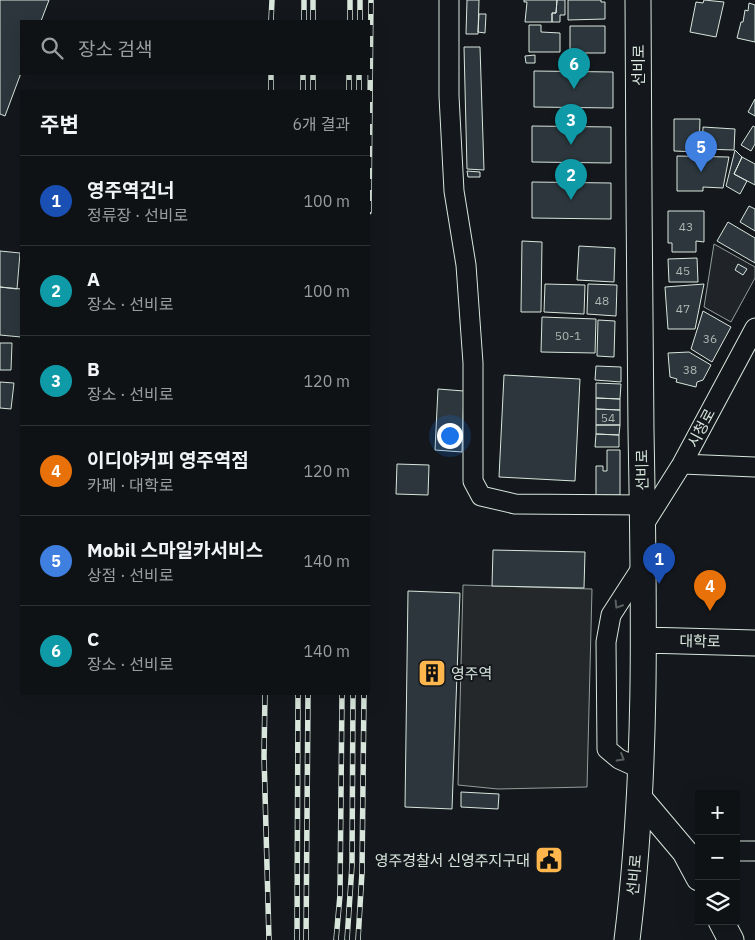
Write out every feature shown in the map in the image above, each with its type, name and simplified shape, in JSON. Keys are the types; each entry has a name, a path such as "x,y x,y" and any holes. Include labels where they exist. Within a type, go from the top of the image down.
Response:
{"main road":[{"name":"선비로","path":"627,940 641,800 645,640 638,0"},
{"name":"대학로","path":"645,640 755,643"},
{"path":"641,800 692,852"},
{"path":"723,925 731,940"}],"street":[{"path":"449,0 449,96 454,191 466,265 473,363 473,481 481,496 515,504 643,515"},
{"name":"시청로","path":"643,515 682,464 755,328"},
{"path":"682,464 755,467"},
{"path":"641,769 619,759 607,749 606,642 612,615 644,564"},
{"path":"740,851 755,851"}],"shaded area":[{"path":"714,244 755,267 755,278 731,322 704,307"},
{"path":"463,585 592,589 587,787 498,789 458,785"}],"building":[{"path":"0,0 49,0 41,20 20,20 20,75 5,116 0,114"},
{"path":"467,0 479,0 478,34 466,34"},
{"path":"524,0 557,0 556,13 552,13 552,22 525,22 527,2 524,2"},
{"path":"557,0 565,0 565,15 560,15 560,22 552,22 552,13 556,13"},
{"path":"568,0 601,0 601,2 605,2 605,19 568,20"},
{"path":"704,0 724,2 716,37 690,32 696,2 703,3"},
{"path":"749,3 755,5 755,42 737,38 745,10 748,11"},
{"path":"479,14 486,14 485,33 478,32"},
{"path":"529,25 541,25 541,32 560,33 560,52 529,52"},
{"path":"570,26 605,26 605,53 570,53"},
{"path":"464,47 480,47 484,170 467,169"},
{"path":"535,55 535,63 526,63 525,56"},
{"path":"534,71 613,72 613,108 534,107"},
{"path":"755,99 755,116 748,112"},
{"path":"674,119 700,119 699,152 674,151"},
{"path":"532,126 611,127 611,163 532,162"},
{"path":"753,126 755,127 755,144 751,151 741,145"},
{"path":"703,127 735,129 734,150 702,149"},
{"path":"735,150 742,157 734,174 747,181 740,194 726,186"},
{"path":"677,156 729,157 723,188 703,187 703,191 677,191"},
{"path":"742,157 755,164 755,185 734,174"},
{"path":"467,171 480,172 480,177 468,177"},
{"path":"532,182 611,183 611,219 532,218"},
{"path":"749,206 755,209 755,231 740,222"},
{"path":"668,211 704,211 704,242 696,241 696,252 672,252 672,243 668,243"},
{"path":"728,222 755,238 755,263 717,241"},
{"path":"522,241 542,242 541,312 521,312"},
{"path":"579,246 615,248 614,282 577,280"},
{"path":"0,251 20,253 17,289 0,287"},
{"path":"697,258 698,282 669,282 668,259"},
{"path":"738,264 747,269 743,275 735,270"},
{"path":"545,284 585,285 584,314 544,312"},
{"path":"588,284 617,285 616,316 587,314"},
{"path":"704,284 695,329 668,329 665,287"},
{"path":"0,287 20,289 20,337 0,335"},
{"path":"703,311 731,327 712,362 691,349"},
{"path":"542,317 596,319 595,353 541,352"},
{"path":"598,320 615,321 614,357 597,356"},
{"path":"0,343 12,343 11,370 0,370"},
{"path":"689,352 711,365 703,380 697,382 696,387 676,382 677,379 670,377 668,353"},
{"path":"596,366 621,367 621,382 595,380"},
{"path":"504,375 580,379 575,481 499,477"},
{"path":"0,382 14,383 11,409 0,408"},
{"path":"596,383 621,384 620,399 596,398"},
{"path":"438,389 464,391 462,452 435,450"},
{"path":"596,398 620,399 620,410 596,409"},
{"path":"596,409 620,410 620,425 596,425"},
{"path":"596,425 620,425 619,435 596,434"},
{"path":"596,434 619,435 619,447 595,447"},
{"path":"607,450 620,450 620,495 596,495 596,466 603,466 603,471 607,471"},
{"path":"397,464 429,465 428,495 396,494"},
{"path":"493,550 585,552 584,588 492,586"},
{"name":"영주역","path":"408,591 460,593 452,809 405,807"},
{"path":"461,792 499,794 498,809 461,807"}],"railway":[{"path":"271,20 272,0"},
{"path":"304,0 304,20"},
{"path":"313,0 313,20"},
{"path":"350,0 350,20"},
{"path":"360,0 360,20"},
{"path":"370,106 371,0"},
{"path":"271,75 271,90"},
{"path":"303,75 303,90"},
{"path":"313,75 313,90"},
{"path":"349,75 349,90"},
{"path":"359,75 359,90"},
{"path":"265,695 264,756 269,940"},
{"path":"297,940 298,695"},
{"path":"306,940 308,695"},
{"path":"336,940 340,895 342,695"},
{"path":"347,940 352,865 353,695"},
{"path":"358,940 362,872 364,695"}],"place":[{"name":"C","path":"574,89"},
{"name":"B","path":"571,145"},
{"name":"Mobil 스마일카서비스","path":"701,172"},
{"name":"A","path":"571,200"},
{"name":"영주역건너","path":"659,584"},
{"name":"이디야커피 영주역점","path":"710,611"},
{"name":"영주역","path":"432,673"},
{"name":"영주경찰서 신영주지구대","path":"549,860"}]}
